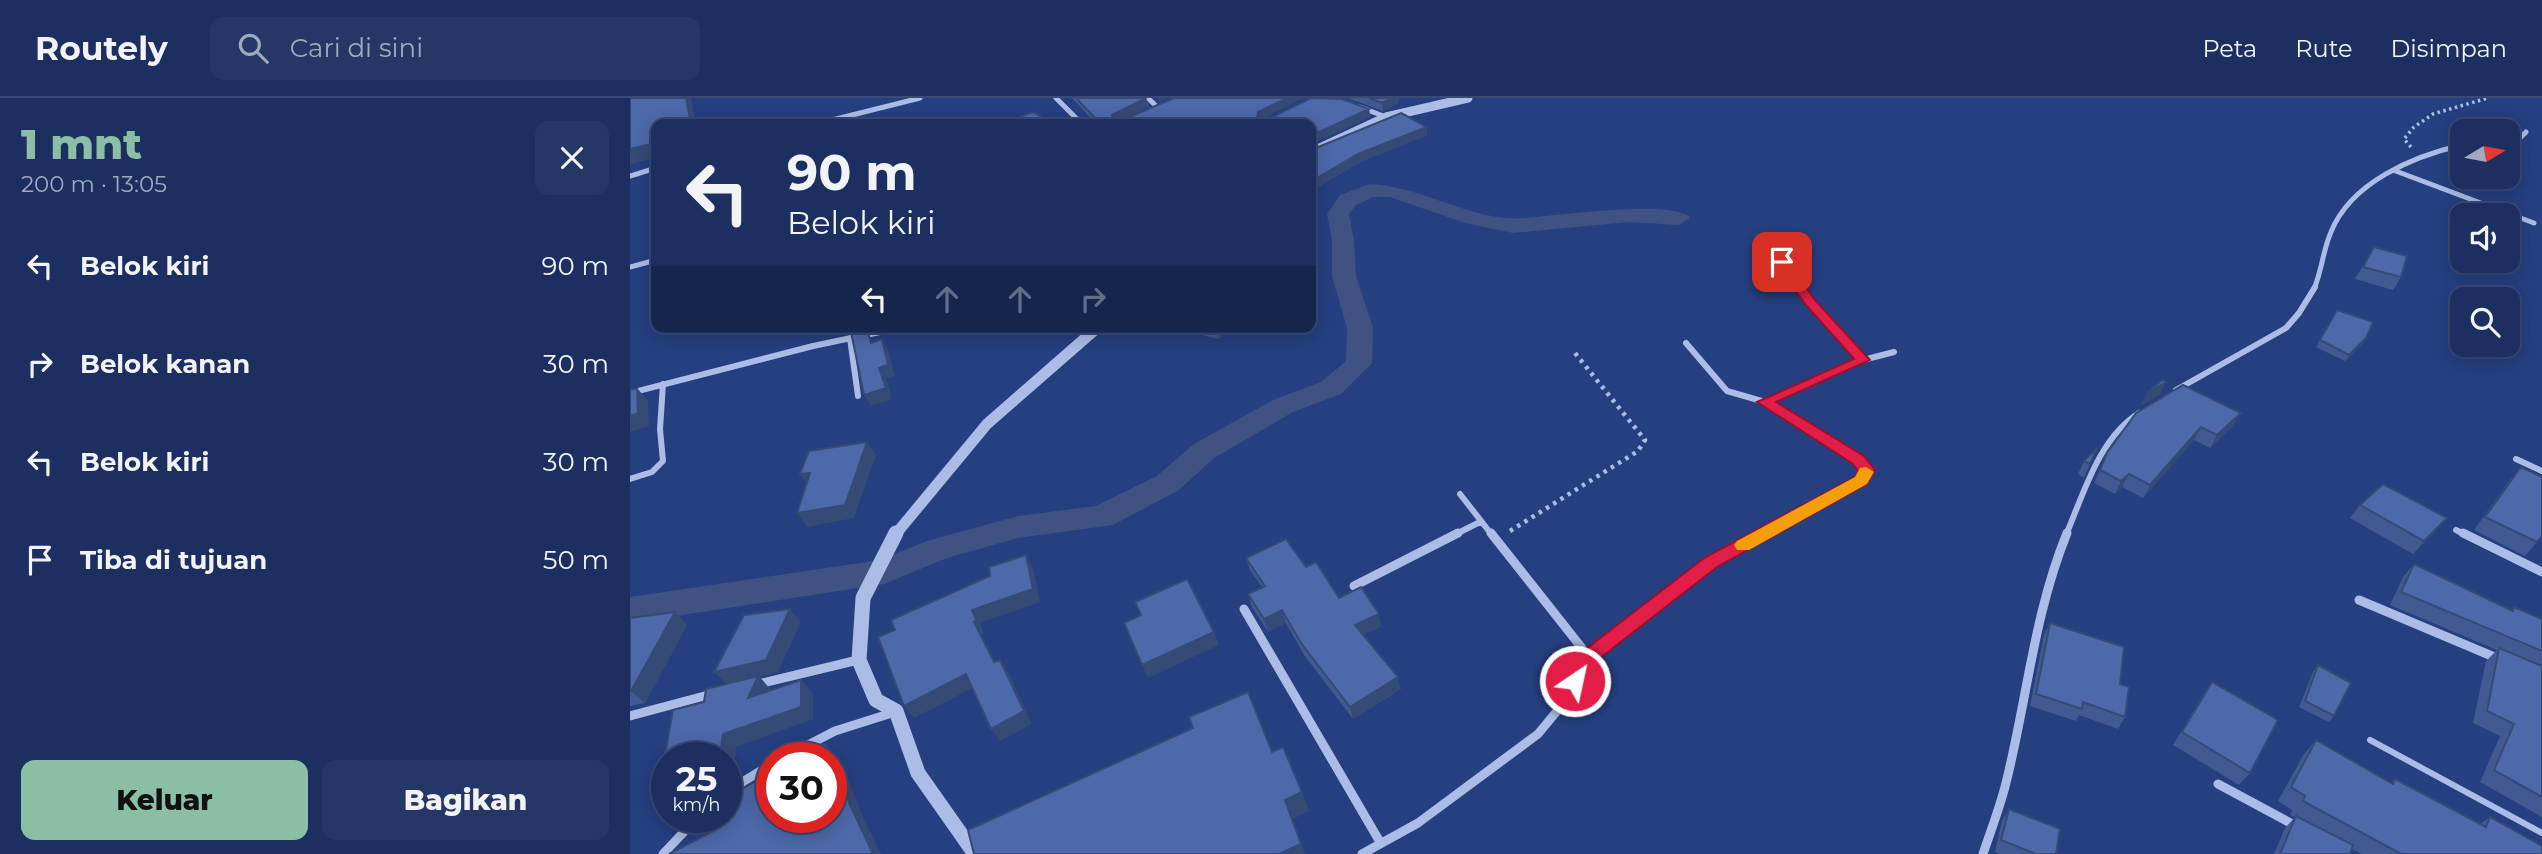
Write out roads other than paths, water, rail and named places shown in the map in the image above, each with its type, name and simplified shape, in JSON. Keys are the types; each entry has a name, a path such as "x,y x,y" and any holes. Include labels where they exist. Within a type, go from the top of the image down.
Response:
{"street":[{"path":"836,119 920,98"},
{"path":"1056,98 1077,119"},
{"path":"1148,98 1157,107"},
{"path":"1316,150 1385,117 1468,98"},
{"path":"1144,113 1169,102"},
{"path":"1354,105 1385,117"},
{"path":"2520,138 2526,132"},
{"path":"2169,393 2286,328 2300,315 2318,280 2332,227 2353,202 2393,170 2419,155 2450,148"},
{"path":"630,176 651,169"},
{"path":"2393,170 2534,223"},
{"path":"630,267 651,261"},
{"path":"1782,262 1811,303 1863,360"},
{"path":"630,393 875,333"},
{"path":"975,854 918,773 896,711 876,700 859,660 863,598 900,526 987,424 1091,333"},
{"path":"850,338 858,396"},
{"path":"1362,854 1418,823 1538,734 1562,705 1589,657 1710,563 1861,481 1867,470 1858,460 1765,402 1727,391 1686,343"},
{"path":"1765,402 1863,360 1894,352"},
{"path":"630,479 652,472 663,461 660,429 663,384"},
{"path":"1983,854 2006,783 2032,647 2053,568 2096,463 2126,421 2148,407"},
{"path":"2516,459 2542,471"},
{"path":"1460,494 1479,522 1497,539 1589,657"},
{"path":"1354,586 1479,522"},
{"path":"2456,530 2542,572"},
{"path":"2359,600 2505,661"},
{"path":"1244,609 1380,842"},
{"path":"746,687 859,660"},
{"path":"630,716 723,692"},
{"path":"814,742 835,731 896,711"},
{"path":"2218,784 2302,829"},
{"path":"663,854 683,833"}],"lane":[{"path":"2370,740 2542,833"}],"waterway":[{"path":"630,610 884,572 938,549 1018,527 1102,517 1168,483 1204,451 1283,406 1331,388 1359,363 1360,328 1344,276 1343,240 1338,214 1348,200 1370,190 1392,191 1473,218 1513,226 1629,215 1679,218"}]}
